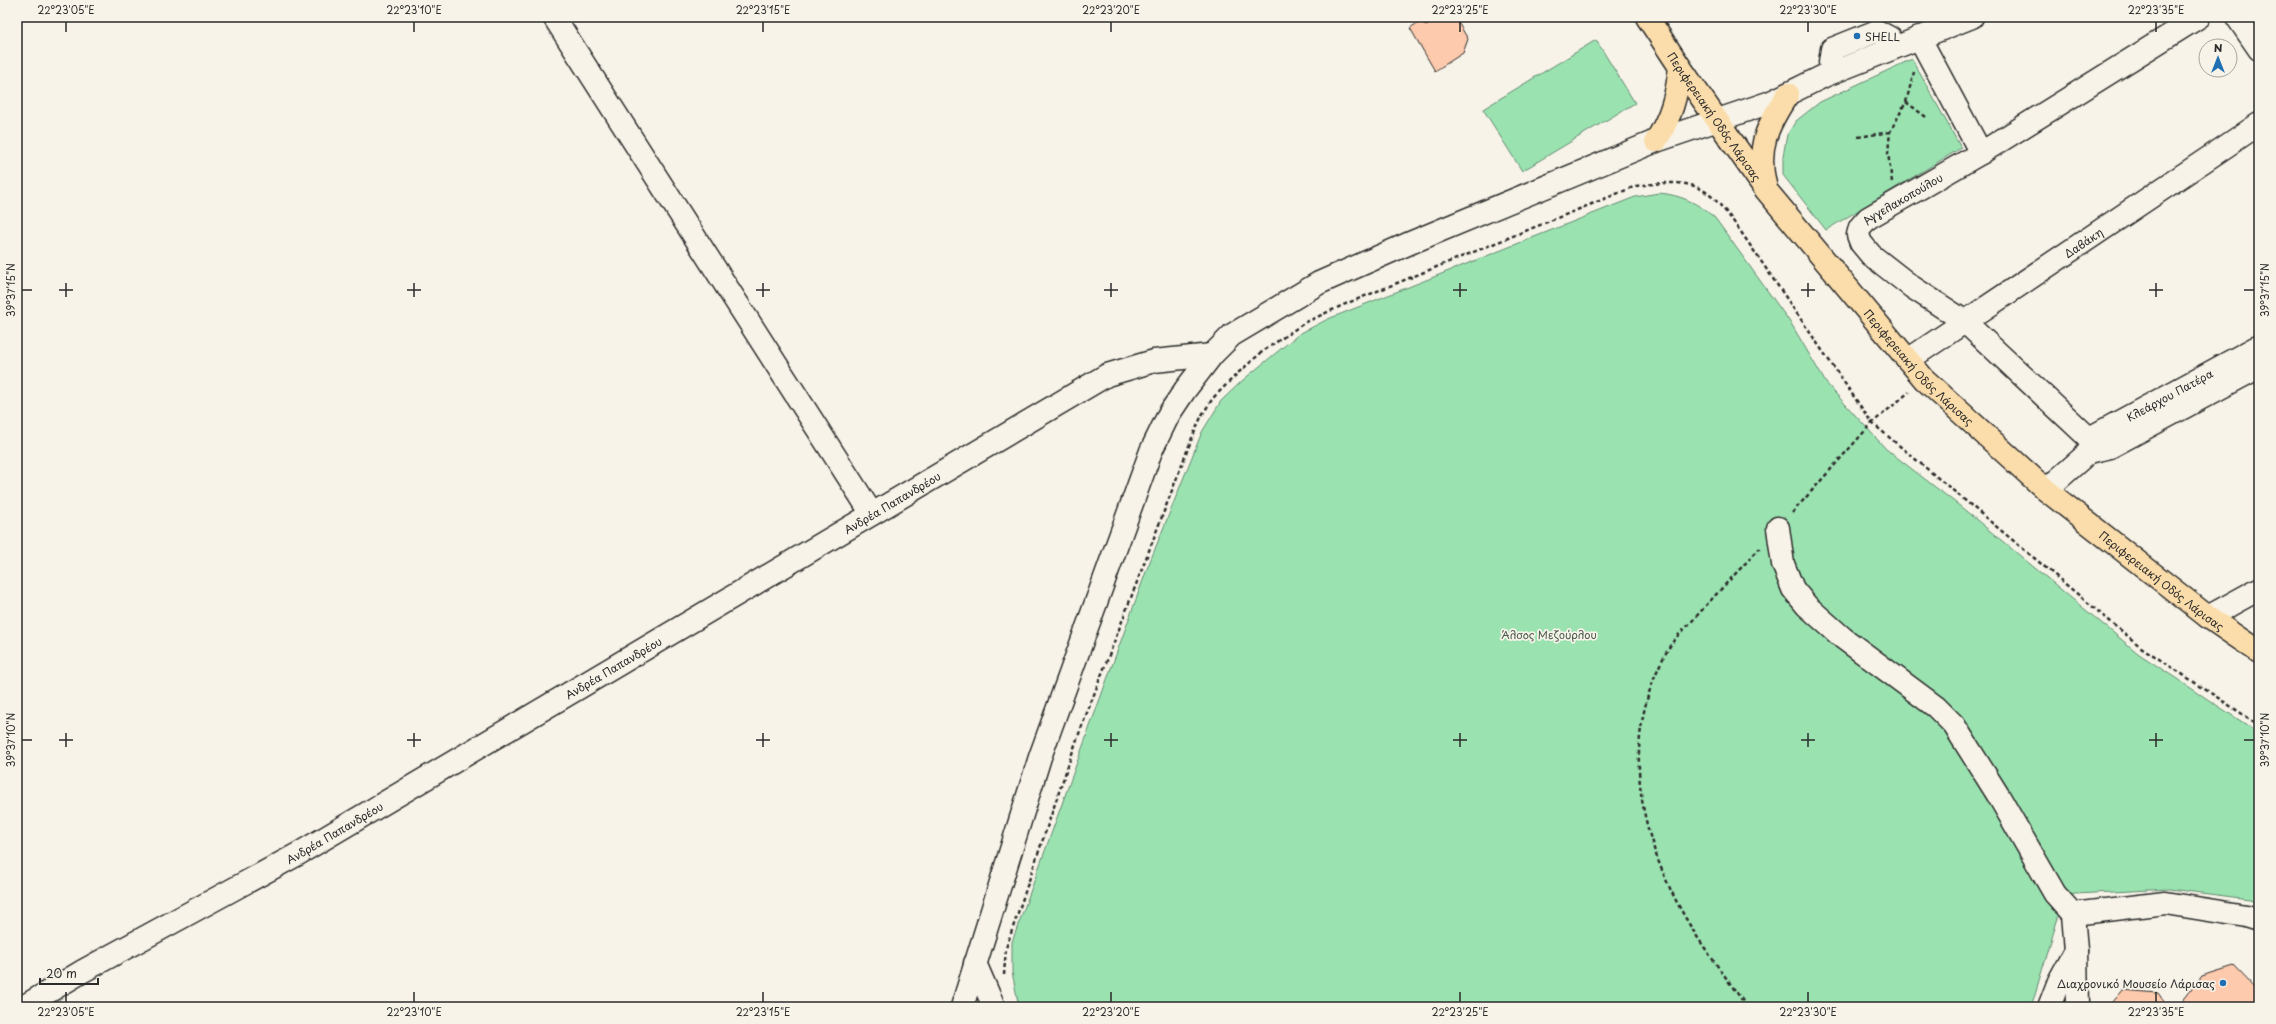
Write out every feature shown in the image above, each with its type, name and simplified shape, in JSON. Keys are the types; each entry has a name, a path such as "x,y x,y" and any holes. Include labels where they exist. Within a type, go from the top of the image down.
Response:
{"highway":[{"name":"Περιφερειακή Οδός Λάρισας","path":"1647,17 1766,190 1924,379 2046,490 2208,617 2259,652"},
{"path":"1656,141 1673,109 1678,90 1680,67"},
{"path":"1766,190 1761,167 1763,141 1773,117 1788,94"}],"street":[{"path":"554,17 872,514"},
{"path":"962,1007 1040,757 1151,451 1177,402 1212,355 1232,336 1319,283 1410,243 1656,141 1788,94 1824,76 1972,17"},
{"name":"Αγγελακοπούλου","path":"2090,446 1964,321 1912,288 1870,255 1861,243 1858,235 1860,227 1868,218 1981,153 2199,17"},
{"path":"2237,17 2259,49"},
{"path":"1830,62 1832,49 1877,31 1890,38"},
{"path":"1920,37 1981,153"},
{"name":"Δαβάκη","path":"1908,360 2259,124"},
{"name":"Κλεάρχου Πατέρα","path":"2046,490 2090,446 2097,434 2259,346"},
{"name":"Ανδρέα Παπανδρέου","path":"23,1007 83,971 298,854 1107,375 1154,361 1212,355"},
{"name":"Κλεάρχου Πατέρα","path":"2090,446 2110,447 2259,368"},
{"path":"1778,528 1782,564 1793,589 1807,606 1843,638 1936,707 1954,725 1998,795 2055,894 2073,914 2078,1007"},
{"path":"2208,617 2259,589"},
{"path":"2073,914 2164,903 2259,920"},
{"path":"2049,1007 2059,981 2076,950"},
{"path":"975,963 994,1007"}],"path":[{"path":"1900,200 1894,189 1890,173 1888,153 1890,132 1906,102 1916,65 1930,58"},
{"path":"1906,102 1926,117"},
{"path":"1858,137 1890,132"},
{"path":"1004,980 1006,948 1077,739 1192,438 1202,415 1213,398 1262,352 1304,324 1343,305 1636,186 1671,181 1693,186 1710,194 1721,204 1741,232 1872,423 2141,647 2259,725"},
{"path":"1883,413 1924,379"},
{"path":"1671,645 1652,685 1641,729 1638,758 1641,802 1656,855 1673,893 1696,934 1747,1007"}],"green space":[{"path":"1596,40 1635,103 1522,171 1483,109"},
{"path":"1912,59 1961,148 1826,230 1783,175 1783,156 1787,135 1796,121 1820,102"},
{"name":"Άλσος Μεζούρλου","path":"1659,193 1682,198 1696,204 1715,218 1792,325 1826,383 1886,449 1961,507 2139,654 2259,733 2259,902 2249,899 2169,889 2075,894 2064,898 2031,1007 1019,1007 1012,972 1012,942 1147,569 1202,432 1221,401 1243,380 1299,334 1328,319 1635,197"}],"building":[{"path":"1440,17 1456,19 1468,39 1463,53 1435,71 1410,28 1422,20 1426,26"},
{"name":"Διαχρονικό Μουσείο Λάρισας","path":"2234,966 2257,990 2256,1007 2178,1007 2202,976"},
{"path":"2122,990 2158,993 2168,1007 2108,1007"}],"place":[{"name":"SHELL","path":"1857,36"},
{"name":"Διαχρονικό Μουσείο Λάρισας","path":"2223,983"}]}
